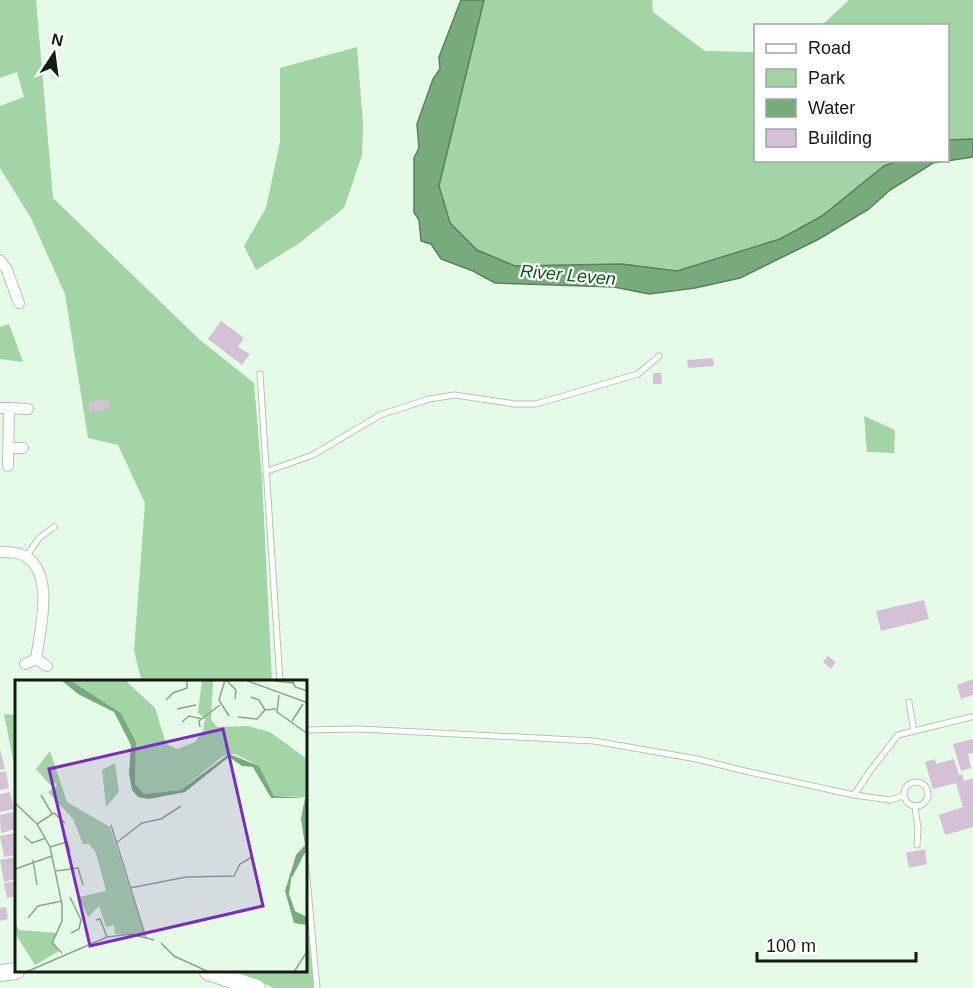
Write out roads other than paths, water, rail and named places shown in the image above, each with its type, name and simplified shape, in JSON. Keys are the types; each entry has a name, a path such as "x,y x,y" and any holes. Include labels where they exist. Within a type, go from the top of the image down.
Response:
{"main road":[{"path":"0,973 15,971"},
{"path":"211,973 256,988"}],"street":[{"path":"0,260 7,270 14,299"},
{"path":"8,466 9,448 4,408 28,409"},
{"path":"9,448 23,448"},
{"path":"0,552 21,554 34,562 41,573 43,612 36,659"},
{"path":"25,664 36,659"},
{"path":"36,659 47,666"}],"lane":[{"path":"266,472 313,455 380,415 429,399 455,395 515,404 536,404 638,374 659,356"},
{"path":"260,374 280,680"},
{"path":"26,557 39,538 54,527"},
{"path":"909,702 914,731"},
{"path":"854,795 898,735 971,717"},
{"path":"308,730 359,729 594,741 697,759 854,795 890,800 903,796"},
{"path":"910,783 920,783 925,786 927,799 923,804 915,807 909,805 903,796 904,789 910,783"},
{"path":"915,807 918,829 917,845"},
{"path":"308,889 317,988"}],"water":[{"name":"River Leven","path":"461,0 484,0 439,186 450,223 477,250 515,266 622,264 677,271 780,239 822,216 884,166 895,162 940,162 933,163 890,190 869,209 819,239 740,278 695,288 649,294 614,287 495,283 473,271 441,259 431,244 421,241 419,220 414,212 414,158 419,148 417,124 433,79 440,69 439,57"},
{"path":"973,139 973,157 949,161 949,140"}]}
